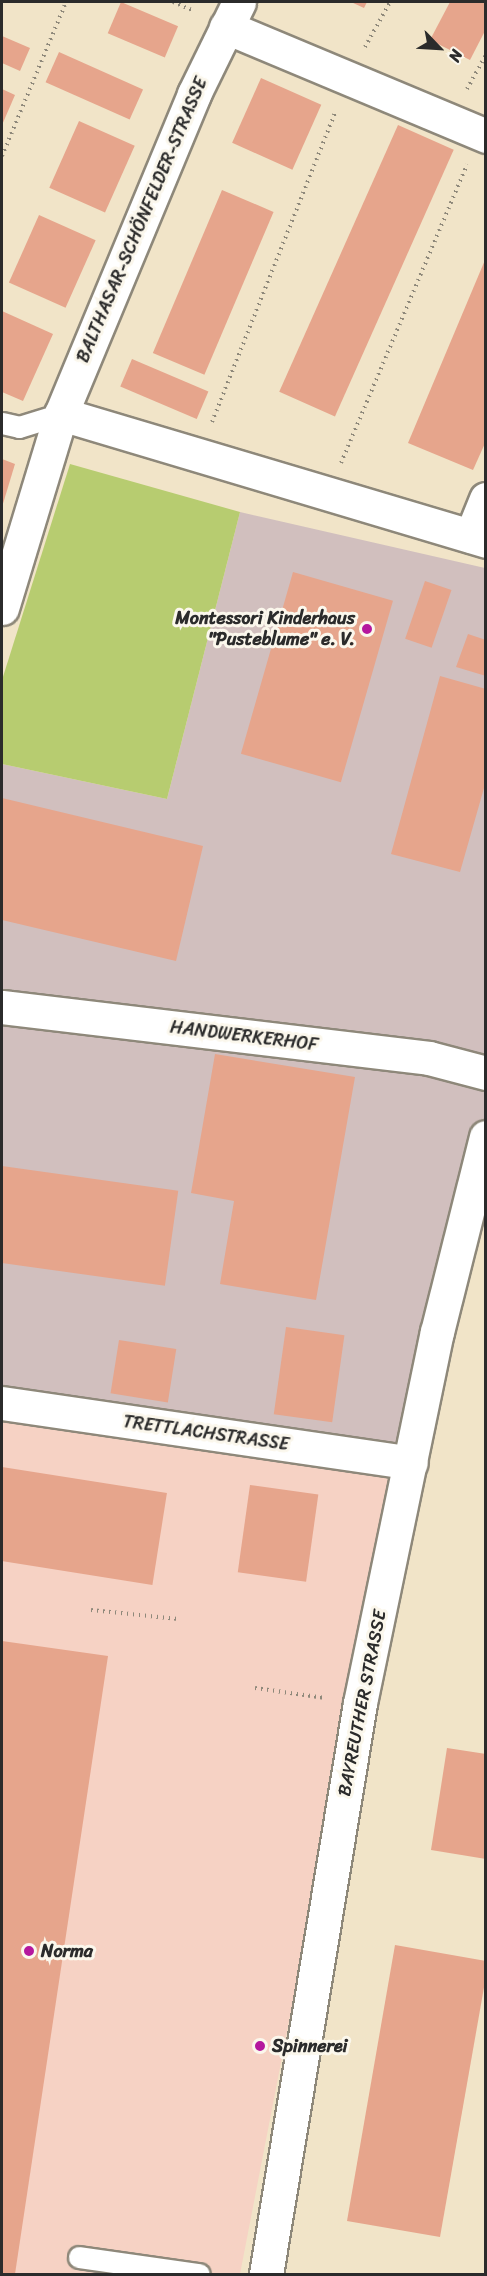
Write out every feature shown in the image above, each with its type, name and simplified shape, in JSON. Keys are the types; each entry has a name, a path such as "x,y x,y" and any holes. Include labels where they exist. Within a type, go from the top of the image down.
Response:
{"street":[{"name":"BALTHASAR-SCHÖNFELDER-STRASSE","path":"2,608 60,414 194,94 233,14 349,78 483,135"},
{"path":"60,414 478,538 486,499"},
{"name":"HANDWERKERHOF","path":"2,1007 429,1058 486,1073"},
{"name":"BAYREUTHER STRASSE","path":"266,2274 360,1703 437,1332 486,1137"},
{"name":"TRETTLACHSTRASSE","path":"2,1402 411,1463"}],"lane":[{"path":"2,423 20,427 60,414"},
{"path":"79,2256 199,2274"}],"path":[{"path":"2,156 66,2"},
{"path":"199,456 349,78 390,2"},
{"path":"328,494 483,135"},
{"path":"91,1610 179,1619"},
{"path":"255,1688 360,1703"}],"shaded area":[{"path":"240,512 485,568 485,1163 405,1453 2,1394 2,764 167,799"},
{"path":"2,1394 405,1453 314,1892 240,2274 2,2274"}],"green space":[{"path":"70,464 240,512 167,799 2,764 2,680"}],"building":[{"path":"121,2 178,26 165,58 108,33"},
{"path":"351,2 367,2 364,8"},
{"path":"450,2 486,2 486,29 470,60 430,40"},
{"path":"2,36 30,48 20,71 2,63"},
{"path":"59,52 143,89 130,120 46,82"},
{"path":"261,78 321,105 292,170 232,143"},
{"path":"2,89 15,95 2,125"},
{"path":"79,121 135,146 105,212 49,188"},
{"path":"398,125 454,150 335,417 279,392"},
{"path":"222,190 274,212 204,375 153,353"},
{"path":"39,215 96,240 66,308 9,283"},
{"path":"485,260 486,441 473,470 408,443"},
{"path":"2,311 53,334 23,401 2,392"},
{"path":"132,359 208,391 197,419 120,387"},
{"path":"2,459 15,464 2,507"},
{"path":"293,572 393,601 341,782 241,754"},
{"path":"425,581 451,590 432,648 405,639"},
{"path":"468,634 486,640 486,676 456,667"},
{"path":"440,676 486,689 486,781 460,872 391,854"},
{"path":"2,798 203,846 176,961 2,920"},
{"path":"215,1054 355,1077 316,1300 220,1284 234,1201 191,1193"},
{"path":"2,1166 178,1191 165,1286 2,1263"},
{"path":"286,1327 344,1335 332,1422 274,1414"},
{"path":"119,1340 176,1349 168,1402 111,1393"},
{"path":"2,1467 167,1493 152,1585 2,1561"},
{"path":"250,1485 318,1495 306,1582 238,1572"},
{"path":"2,1641 108,1656 15,2274 2,2274"},
{"path":"447,1748 486,1754 486,1859 431,1850"},
{"path":"395,1945 486,1961 486,1976 440,2237 347,2221"}],"place":[{"name":"Montessori Kinderhaus \"Pusteblume\" e. V.","path":"367,629"},
{"name":"Norma","path":"29,1951"},
{"name":"Spinnerei","path":"260,2046"}]}
